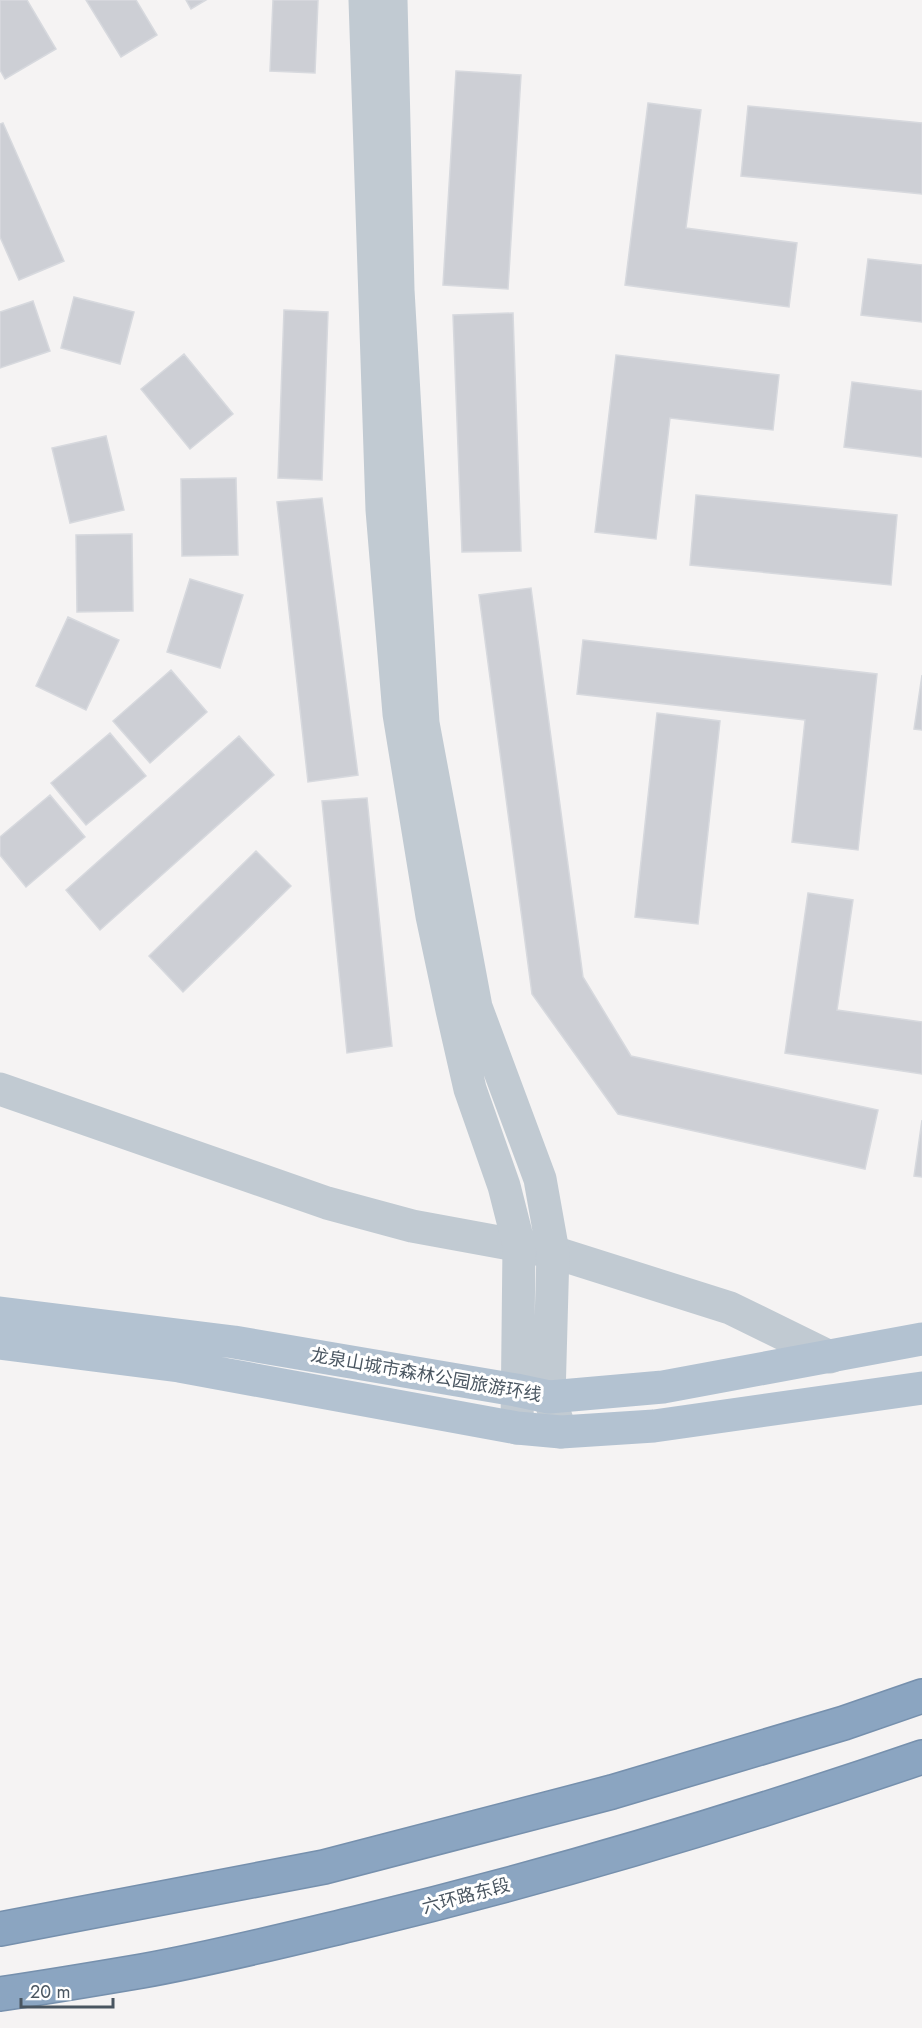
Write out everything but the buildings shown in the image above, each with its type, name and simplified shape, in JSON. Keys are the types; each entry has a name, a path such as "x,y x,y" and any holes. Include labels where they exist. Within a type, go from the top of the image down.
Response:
{"highway":[{"path":"0,1929 324,1867 612,1792 844,1723 922,1696"},
{"name":"六环路东段","path":"0,1994 144,1971 425,1907 583,1865 735,1819 922,1757"}],"main road":[{"name":"龙泉山城市森林公园旅游环线","path":"0,1312 234,1342 549,1397 663,1387 922,1340"},
{"name":"龙泉山城市森林公园旅游环线","path":"0,1343 179,1366 517,1428 561,1432 654,1426 922,1388"}],"street":[{"path":"365,0 382,510 399,714 432,916 454,1021 470,1089 504,1186 519,1245 517,1428"},
{"path":"390,0 398,290 423,723 476,1007 540,1179 553,1252 549,1397 561,1432"},
{"path":"0,1089 327,1203 411,1226 553,1252 730,1308 830,1357"}]}
